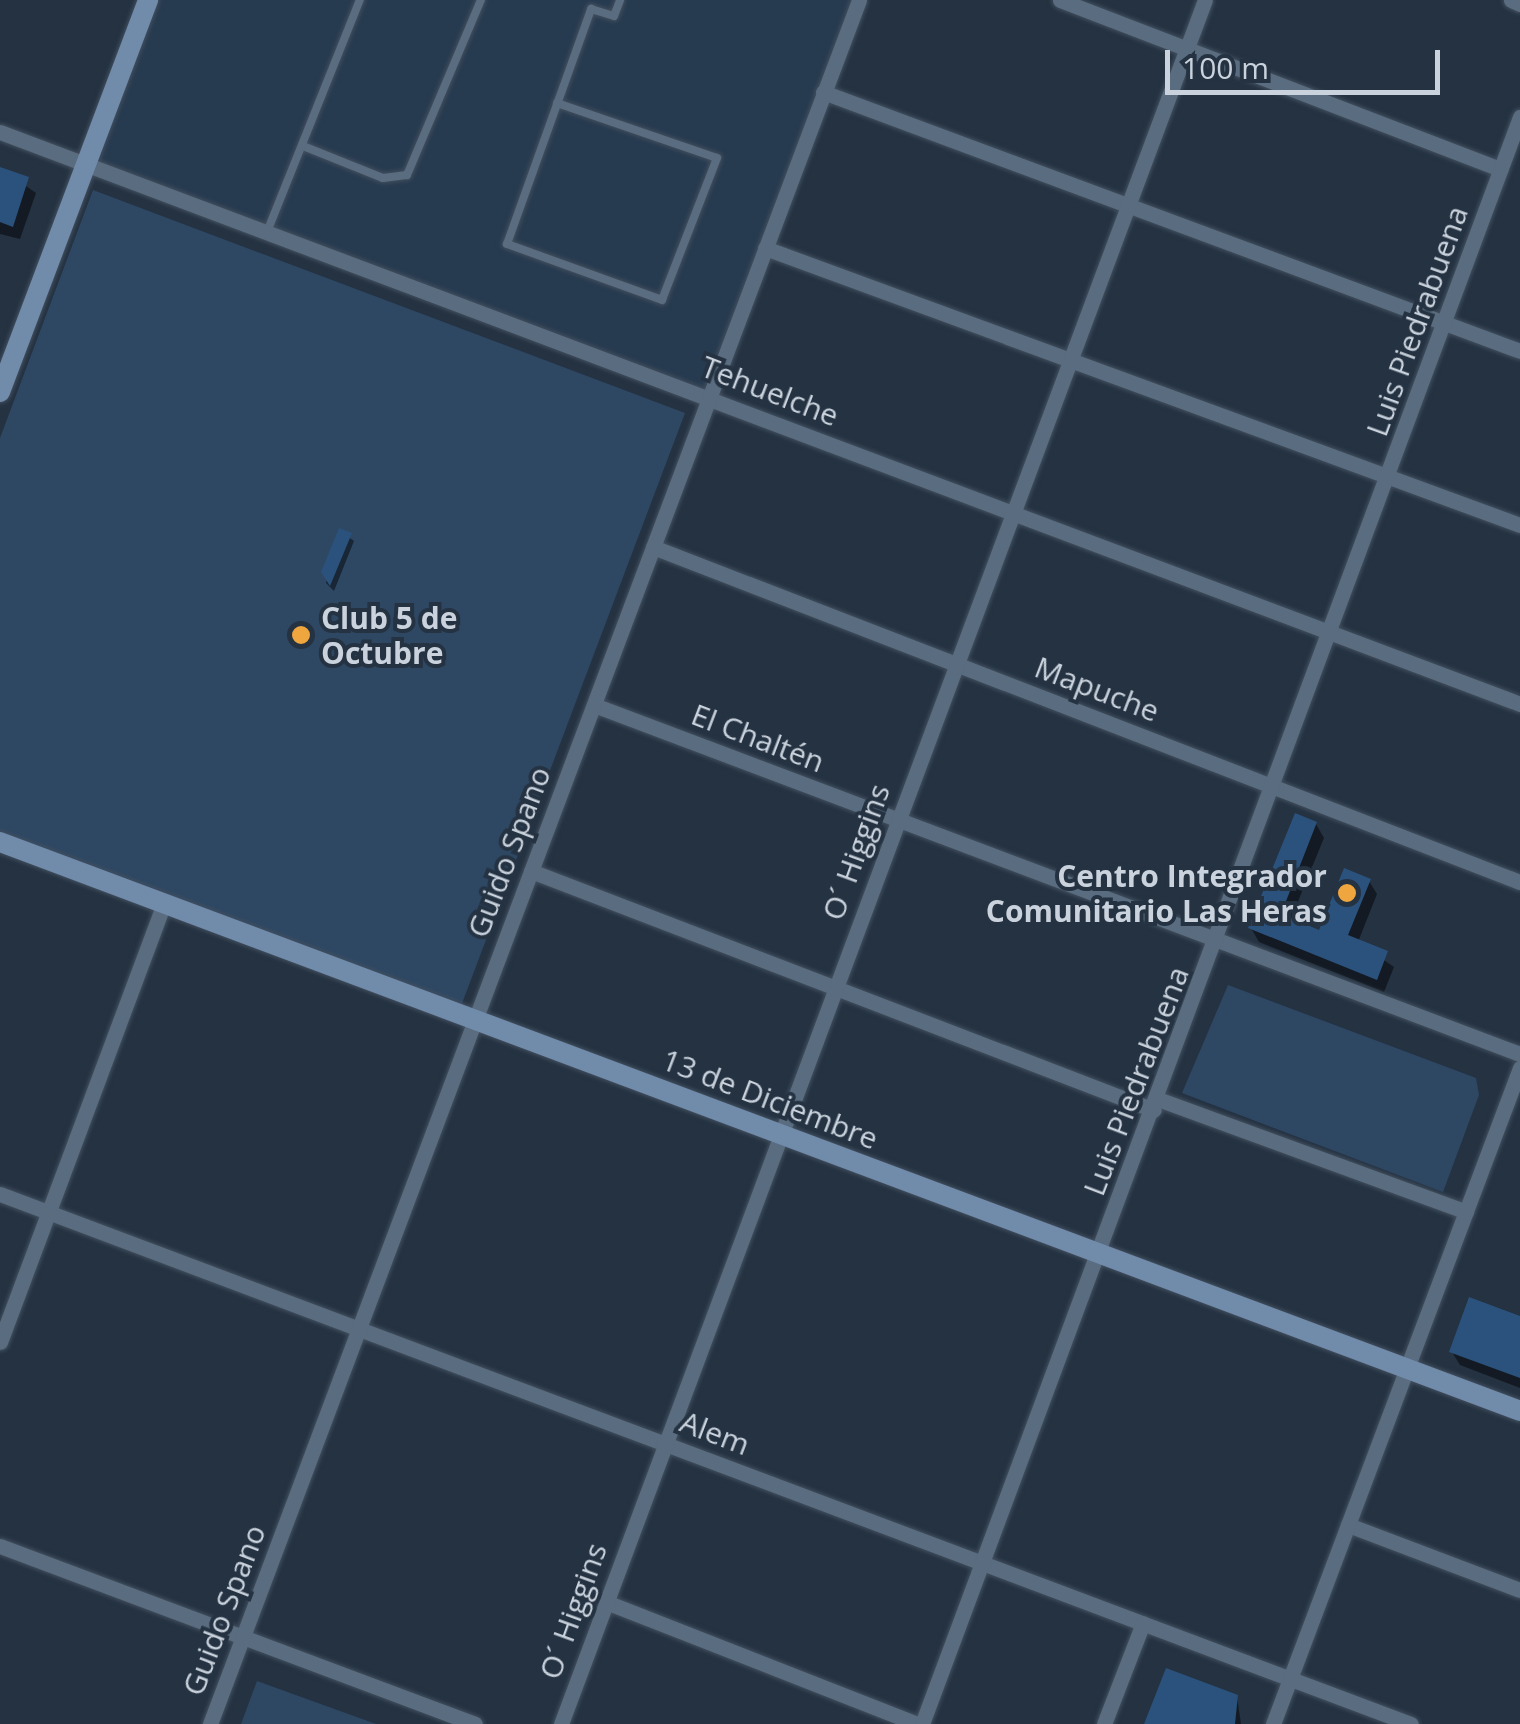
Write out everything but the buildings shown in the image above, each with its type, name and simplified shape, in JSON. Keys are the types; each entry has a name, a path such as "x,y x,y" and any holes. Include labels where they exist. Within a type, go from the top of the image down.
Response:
{"street":[{"path":"0,392 148,0"},
{"name":"Guido Spano","path":"210,1724 858,0"},
{"path":"1060,0 1501,168"},
{"name":"O´ Higgins","path":"560,1724 1205,0"},
{"path":"1510,0 1520,4"},
{"path":"823,92 1520,350"},
{"name":"Luis Piedrabuena","path":"920,1724 1333,632 1520,117"},
{"name":"Tehuelche","path":"0,132 1520,704"},
{"path":"765,248 1520,525"},
{"name":"Mapuche","path":"653,548 1520,882"},
{"name":"El Chaltén","path":"594,704 1520,1054"},
{"name":"13 de Diciembre","path":"0,842 1520,1412"},
{"path":"532,870 835,987 1466,1212"},
{"path":"0,1342 164,904"},
{"path":"1273,1724 1520,1068"},
{"name":"Alem","path":"0,1194 1412,1724"},
{"path":"1348,1525 1520,1590"},
{"path":"0,1546 475,1724"},
{"path":"606,1602 920,1724"},
{"path":"1104,1724 1142,1623"}],"lane":[{"path":"267,232 360,0"},
{"path":"302,146 382,178 407,175 482,0"},
{"path":"557,103 717,158 662,300 507,244 557,103 591,9 614,16 620,0"}],"shaded area":[{"path":"148,0 859,0 710,397 86,164"},
{"name":"Club 5 de Octubre","path":"93,190 685,413 461,1006 0,832 0,438"},
{"path":"1228,985 1476,1078 1479,1095 1443,1192 1182,1093"},
{"path":"257,1681 376,1724 241,1724"}],"place":[{"name":"Club 5 de Octubre","path":"301,635"},
{"name":"Centro Integrador Comunitario Las Heras","path":"1347,893"}]}
